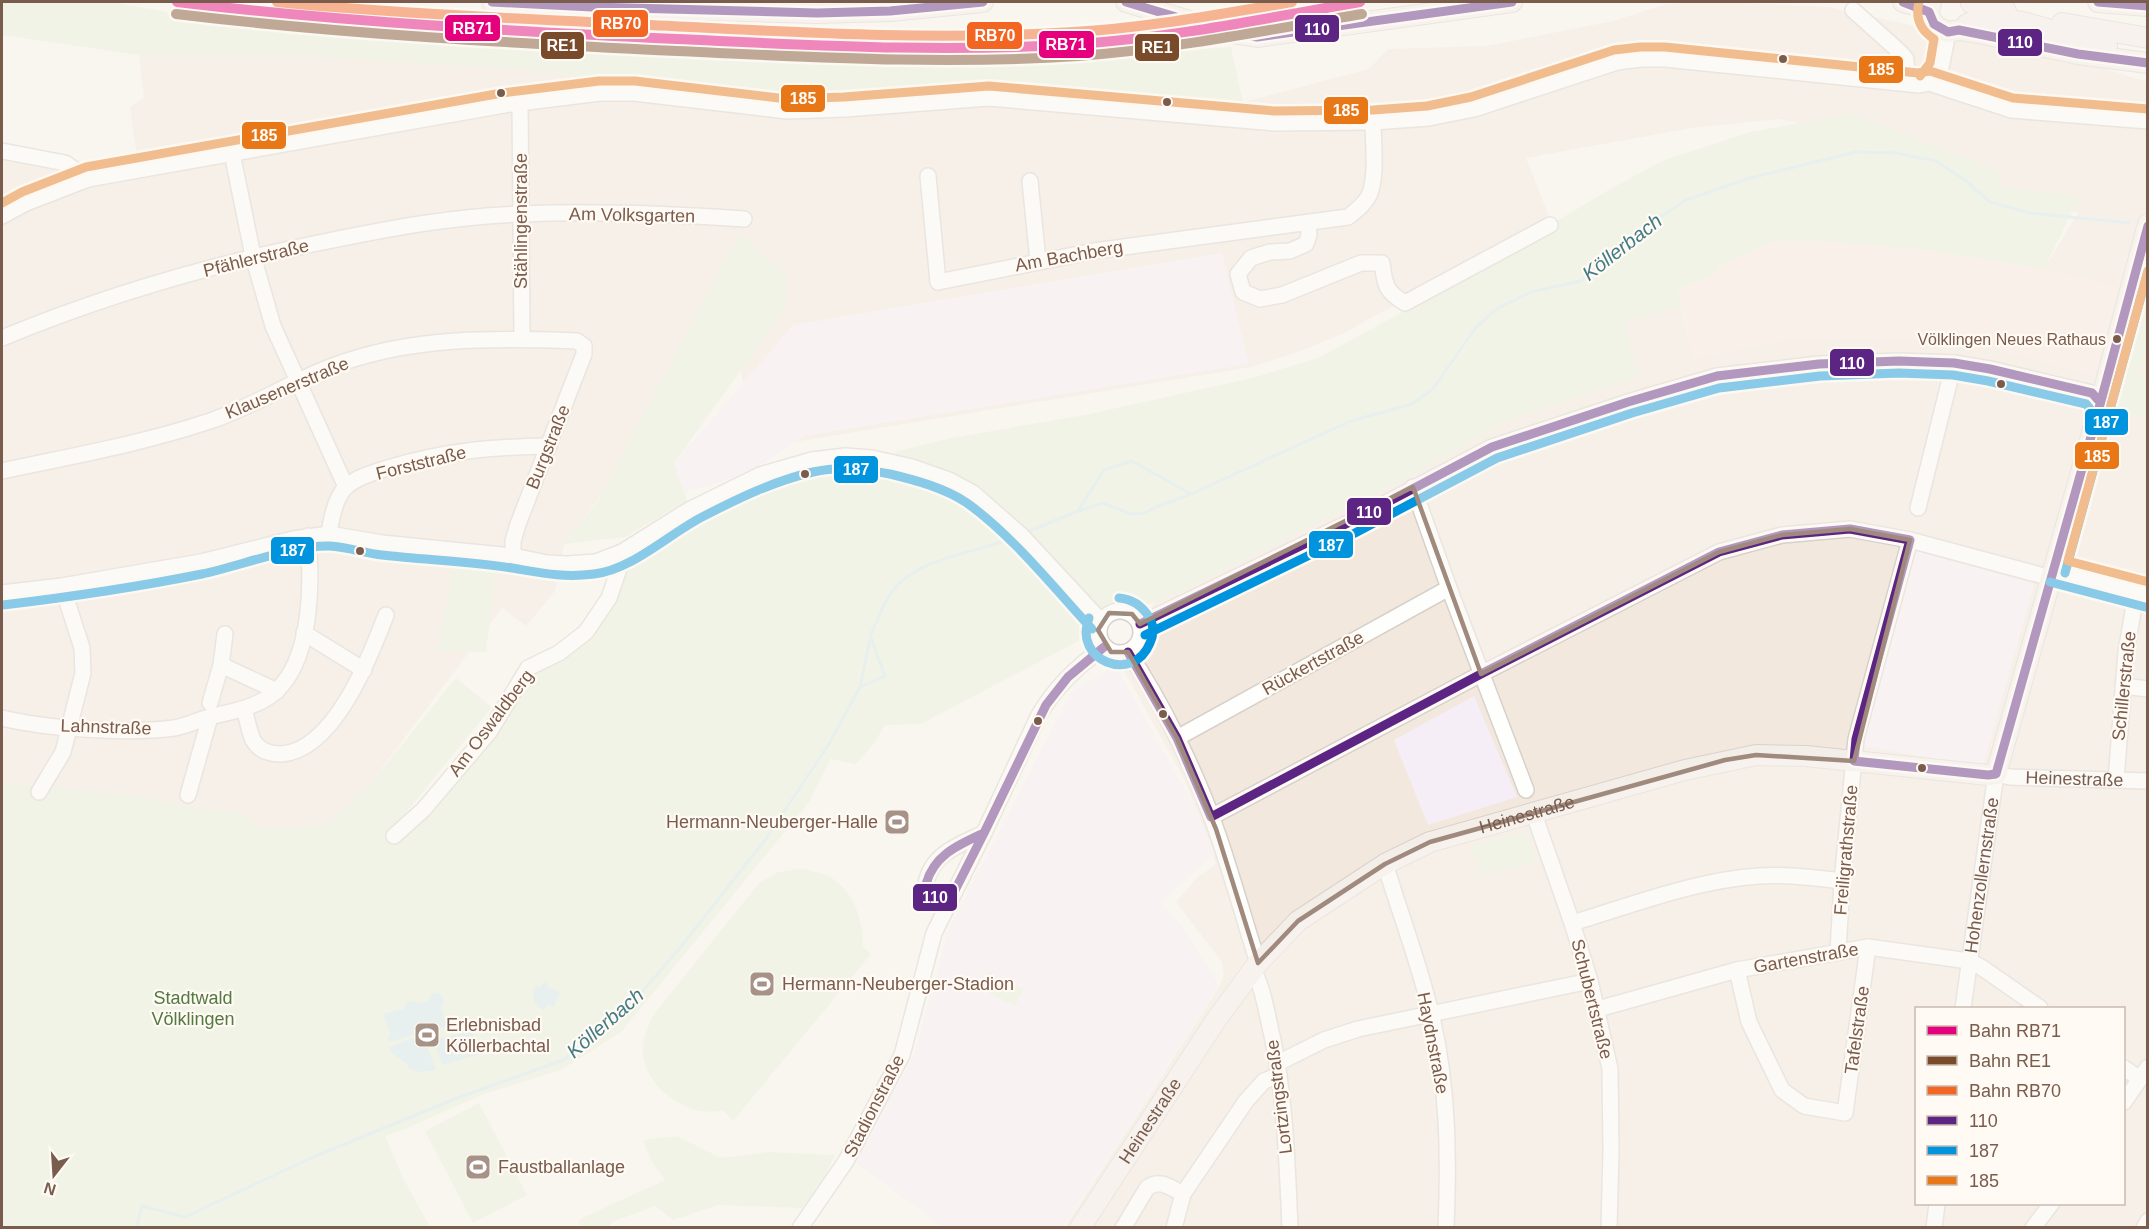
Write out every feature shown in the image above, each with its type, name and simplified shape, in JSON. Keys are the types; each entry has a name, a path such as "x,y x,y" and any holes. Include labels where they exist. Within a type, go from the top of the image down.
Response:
{"main road":[{"path":"492,2 818,13 890,11 983,2"},
{"path":"1126,2 1226,32 1257,36 1512,2"},
{"path":"1903,2 1930,7 1934,24 2078,54 2148,63"},
{"path":"1958,29 1972,16 1971,2 2096,30 2148,38"},
{"path":"2098,2 2148,6"},
{"path":"1958,29 1978,19 2001,19 2050,30 2085,42 2148,52"},
{"name":"Hohenzollernstraße","path":"1996,774 2047,572 2098,411 2148,225"},
{"name":"Heinestraße","path":"1080,1227 1216,1020 1256,966 1298,921 1385,864 1430,842 1685,770 1746,757 1806,756 1996,774"}],"street":[{"path":"1853,10 1906,59 1907,83"},
{"path":"1929,83 1941,68 1958,29"},
{"path":"2,216 26,203 88,178 520,103 600,93 634,93 787,111 989,98 1274,123 1372,122 1429,118 1474,109 1617,62 1665,59 1907,83 1929,83 1950,92 2011,110 2148,121"},
{"name":"Stählingenstraße","path":"520,103 522,339"},
{"name":"Am Bachberg","path":"928,176 938,282 1038,261 1184,237 1348,217 1359,209 1370,193 1373,176 1372,122"},
{"path":"2,151 65,163 88,178"},
{"path":"232,153 253,256 273,326 346,487 339,498 329,534"},
{"path":"1030,181 1038,261"},
{"name":"Am Volksgarten","path":"520,214 640,214 744,219"},
{"name":"Pfählerstraße","path":"2,338 45,320 108,299 253,256 376,231 474,217 520,214"},
{"path":"1308,222 1309,235 1306,244 1290,251 1269,252 1251,258 1238,274 1243,292 1260,299 1282,295 1361,263 1382,263 1385,287 1405,303 1550,225"},
{"name":"Klausenerstraße","path":"2,471 117,448 168,435 247,407 296,380 383,350 429,342 522,339 577,341"},
{"name":"Burgstraße","path":"513,556 513,541 518,524 584,354 584,346 577,341"},
{"path":"1918,508 1953,363"},
{"path":"1140,624 1350,522 1492,447 1628,402 1717,376 1819,364 1953,363 1990,369 2092,393 2098,411"},
{"name":"Forststraße","path":"346,487 373,472 451,452 501,447 549,446"},
{"path":"2,593 62,586 201,562 308,536 329,534 382,543 513,556 547,563 596,562 622,552 689,510 732,488 775,470 812,460 845,456 872,458 912,467 949,480 973,493 1022,536 1081,603 1101,621"},
{"path":"1413,487 1526,790"},
{"path":"1211,818 1481,674 1719,552 1782,535 1850,529 1910,540 2143,594"},
{"name":"Lahnstraße","path":"2,718 69,728 127,730 175,728 210,710 244,709 263,701 283,684 297,661 310,596 308,536"},
{"name":"Freiligrathstraße","path":"1838,952 1842,881 1856,739 1910,540"},
{"name":"Am Oswaldberg","path":"394,836 423,810 490,731 528,668 559,653 586,632 609,598 620,566 622,552"},
{"path":"39,792 63,752 83,673 82,648 62,586"},
{"name":"Rückertstraße","path":"1177,738 1449,588"},
{"name":"Schillerstraße","path":"2116,780 2130,629 2143,594"},
{"path":"1121,610 1132,614 1140,624 1142,634 1137,645 1128,652 1111,652 1099,639 1098,630 1101,621 1109,613 1121,610"},
{"path":"244,709 253,740 270,754 298,749 318,736 345,704 364,669 386,615"},
{"path":"304,633 364,669"},
{"path":"188,795 221,665 225,634"},
{"name":"Stadionstraße","path":"800,1227 846,1161 902,1055 934,933 1039,715 1047,700 1068,676 1104,647"},
{"name":"Lortzingstraße","path":"1128,652 1177,738 1211,818 1245,916 1279,1069 1290,1227"},
{"path":"221,665 277,691"},
{"path":"2123,686 2148,688"},
{"name":"Heinestraße","path":"1996,774 2010,777 2148,781"},
{"name":"Hohenzollernstraße","path":"1963,1007 1996,774"},
{"name":"Schubertstraße","path":"1534,814 1590,981 1610,1069 1609,1227"},
{"path":"947,906 936,899 926,884 928,872 938,858 984,832"},
{"name":"Haydnstraße","path":"1385,864 1431,1013 1445,1102 1448,1183 1446,1227"},
{"path":"1572,923 1679,891 1729,879 1772,876 1842,881"},
{"name":"Lortzingstraße","path":"1216,1020 1246,965 1251,941"},
{"name":"Gartenstraße","path":"1598,1009 1737,970 1868,947 1969,961 2039,1007"},
{"name":"Tafelstraße","path":"1737,970 1749,1022 1782,1090 1804,1106 1845,1113 1868,947"},
{"path":"1174,1227 1183,1194 1246,1101 1264,1081 1279,1069 1324,1040 1358,1029 1590,981"},
{"path":"2125,1068 2144,1073 2125,1101"},
{"path":"1123,1227 1153,1183 1162,1183 1183,1194"},
{"path":"1934,1227 1937,1205"},
{"path":"2033,1227 2050,1205"},
{"path":"2144,1227 2148,1221"}],"highlighted area":[{"path":"1413,487 1481,674 1719,552 1782,535 1850,529 1910,540 1854,761 1756,755 1725,760 1430,842 1385,864 1298,921 1258,963 1216,829 1177,738 1128,652 1111,652 1098,630 1109,613 1132,614 1140,624"}],"shaded area":[{"path":"1715,2 1829,7 2092,65 2148,82 2147,1227 1065,1227 1219,987 1224,975 1222,962 1176,902 1198,877 1216,864 1185,781 1119,661 1156,599 1510,419 1638,377 1624,322 1681,307 1693,358 1784,340 1927,339 1972,343 2118,287 2044,269 2078,213 1808,125 1779,119 1692,128 1526,158 1550,219 1344,333 1298,352 1251,367 758,448 741,371 785,309 598,499 564,544 555,591 526,626 502,608 370,784 328,824 293,829 259,827 242,812 208,810 137,796 2,783 2,160 52,170 90,185 140,177 130,107 144,98 139,55 308,56 531,70 637,81 787,101 816,100 909,89 981,88 1181,95 1243,102 1369,69 1388,49 1486,46 1613,21 1667,4"},
{"path":"1774,241 1814,241 1925,250 2040,268 2118,287 2095,377 1972,343 1927,339 1785,340 1693,358 1678,290 1696,283 1718,267"},
{"path":"1222,253 1249,364 804,436 759,466 721,482 684,493 674,463 793,325"},
{"path":"1916,551 2034,584 1983,767 1862,746"},
{"path":"1115,665 1196,809 1215,854 1160,902 1182,926 1218,987 1063,1227 943,1227 853,1161 914,1056 948,931 1070,694"},
{"path":"1474,696 1517,797 1428,825 1394,740"}],"green space":[{"path":"2,2 111,2 195,17 263,25 404,36 737,53 1020,62 1231,47 1243,102 1181,95 981,88 909,89 816,100 787,101 637,81 531,70 308,56 139,55 2,35"},
{"name":"Stadtwald Völklingen","path":"1852,114 2001,172 1999,187 2080,196 2044,269 1925,250 1814,241 1774,241 1718,267 1713,275 1678,290 1681,307 1624,322 1638,377 1510,419 1404,479 1294,535 1086,633 1086,637 921,724 885,725 875,742 856,764 830,759 810,801 621,1032 561,1070 484,1094 385,1136 403,1178 430,1227 2,1227 2,783 137,796 208,810 242,812 259,827 293,829 328,824 370,784 456,678 492,707 391,831 423,810 528,668 586,632 620,579 645,550 753,487 814,473 839,461 865,463 902,450 952,438 1090,414 1252,378 1318,358 1541,237 1550,225 1662,161 1750,132"},
{"path":"740,233 787,277 785,309 674,463 687,501 625,537 564,544 599,499"},
{"path":"2147,324 2147,344 2138,377 2147,380 2147,405 2144,418 2118,410 2111,404 2131,330"},
{"path":"454,568 496,571 486,652 437,651"},
{"path":"1526,833 1536,862 1481,875 1470,846"},
{"name":"Hermann-Neuberger-Stadion","path":"801,869 824,874 842,886 854,904 858,915 863,947 871,954 733,1121 724,1111 702,1111 687,1107 661,1090 645,1065 643,1044 654,1014 759,883 778,872"},
{"path":"988,972 1023,989 1015,1006 980,989"},
{"name":"Faustballanlage","path":"479,1103 527,1195 473,1223 425,1131"},
{"path":"677,1136 721,1158 768,1152 835,1155 824,1179 802,1208 718,1205 673,1220 655,1206 612,1222 609,1227 582,1227 578,1220 665,1180 652,1162 643,1140"}],"water":[{"path":"546,982 549,988 558,990 560,995 555,1006 547,1005 544,1010 535,1003 533,993 536,985 539,987"},
{"path":"433,993 438,993 443,997 444,1003 441,1008 445,1020 448,1020 450,1025 433,1031 430,1026 418,1025 414,1028 413,1035 389,1042 387,1038 391,1035 383,1014 404,1009 407,1002 414,1001 418,1004 427,1001"},
{"path":"472,1030 479,1054 442,1065 434,1040"},
{"path":"413,1038 419,1043 426,1043 436,1070 420,1072 407,1068 408,1065 393,1054 389,1047"}],"waterway":[{"name":"Köllerbach","path":"1027,532 1078,511 1104,470 1132,461 1191,494 1351,421 1412,404 1433,389 1476,327 1498,308 1531,292 1581,281 1629,237 1686,200 1750,178 1856,152 1896,153 1936,161 1965,180 1990,202 2030,213 2129,223"},
{"name":"Köllerbach","path":"1079,511 1102,503 1131,514 1145,513 1191,494"},
{"name":"Köllerbach","path":"136,1228 142,1206 185,1217 313,1157 455,1099 563,1060 629,1007 680,948 765,840 829,744 860,687 885,676 870,636 893,590 904,579 933,563 1015,537"},
{"name":"Köllerbach","path":"860,687 870,639"}],"rail line":[{"name":"RB71","path":"177,2 302,15 489,29 777,44 927,48 1027,47 1113,41 1219,27 1360,2"},
{"name":"RB70","path":"277,2 464,16 915,36 1074,32 1183,20 1292,2"},
{"name":"RE1","path":"176,14 301,27 488,41 777,56 927,60 1028,59 1114,53 1362,14"}],"transit line":[{"name":"110","path":"492,2 817,13 890,11 983,2"},
{"name":"110","path":"1126,2 1226,32 1257,37 1512,2"},
{"name":"110","path":"1903,2 1929,12 1934,24 1948,32 1959,30 2078,54 2148,63"},
{"name":"185","path":"1919,2 1920,23 1925,32 1934,39 1930,63 1920,76"},
{"name":"110","path":"2098,2 2148,6"},
{"name":"185","path":"2,203 22,192 86,167 502,93 599,81 635,81 787,99 989,86 1274,111 1373,110 1427,106 1471,97 1614,50 1665,47 1918,73 1930,71 2013,98 2148,109"},
{"name":"110","path":"1128,652 1177,738 1211,817 1481,674 1719,552 1782,535 1850,529 1910,540 1856,739 1854,761 1996,774 2148,226"},
{"name":"187","path":"2065,573 2148,271"},
{"name":"185","path":"2148,271 2068,561 2148,582"},
{"name":"110","path":"1140,624 1350,522 1492,447 1628,402 1717,376 1819,364 1899,361 1954,363 2092,393 2100,402"},
{"name":"187","path":"1145,635 1355,533 1497,458 1632,413 1719,388 1820,376 1899,373 1953,375 2086,404 2091,410"},
{"name":"187","path":"3,605 178,579 283,552 330,546 382,555 480,564 553,574 594,574 622,566 704,516 784,480 813,472 852,469 890,474 920,482 967,503 1017,547 1092,629"},
{"name":"187","path":"2050,582 2145,607"},
{"name":"187","path":"1089,618 1086,633 1089,646 1096,655 1107,662 1119,665 1131,663 1142,656 1152,637 1151,620 1137,604 1119,598"},
{"name":"110","path":"984,833 1046,705 1068,677 1104,647"},
{"name":"110","path":"984,833 947,906 936,899 926,884 930,874 935,865 948,852 984,833"}],"place":[{"name":"Völklingen Neues Rathaus","path":"2117,339"},
{"name":"Hermann-Neuberger-Halle","path":"897,822"},
{"name":"Hermann-Neuberger-Stadion","path":"762,984"},
{"name":"Erlebnisbad Köllerbachtal","path":"427,1035"},
{"name":"Faustballanlage","path":"478,1167"}]}
